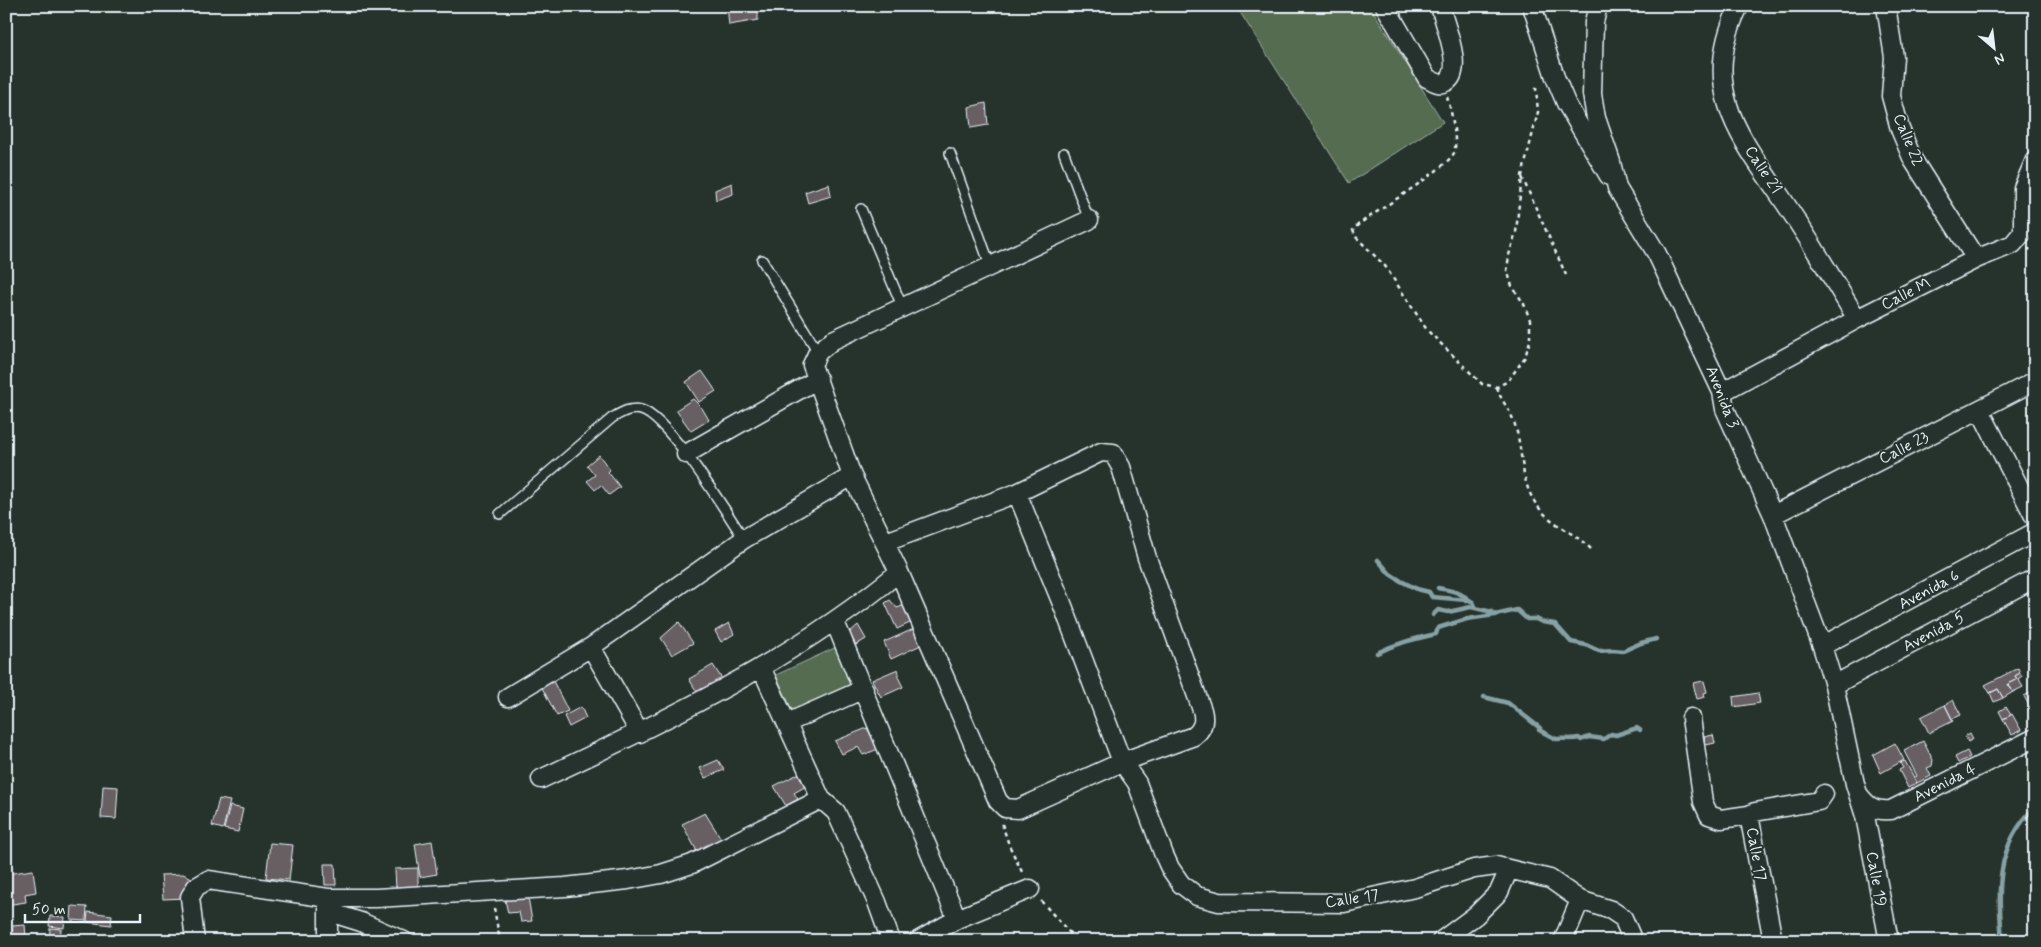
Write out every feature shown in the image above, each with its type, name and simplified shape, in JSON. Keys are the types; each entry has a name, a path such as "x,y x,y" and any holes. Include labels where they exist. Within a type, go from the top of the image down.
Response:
{"street":[{"path":"1385,6 1427,78 1442,84 1454,73 1454,57 1440,6"},
{"path":"1532,6 1555,77 1566,103 1617,188"},
{"name":"Avenida 3","path":"1598,6 1594,22 1592,94 1596,118 1611,162 1617,188 1657,254 1722,392 1725,410 1773,515 1822,646 1834,684 1858,794"},
{"name":"Calle 21","path":"1739,6 1729,28 1722,74 1725,98 1751,153 1790,211 1857,319"},
{"name":"Calle 22","path":"1886,6 1894,57 1891,96 1900,129 1913,160 1976,259"},
{"name":"Calle M","path":"1722,392 1857,319 1976,259 2013,244 2023,232 2022,188 2035,160"},
{"path":"886,542 1017,493 1101,452 1113,453 1121,467 1147,558 1204,716 1201,729 1194,736 1122,762 1018,810 1005,808 998,801 886,542 852,476 812,365 818,352 833,340 1089,220"},
{"path":"686,454 818,379"},
{"name":"Calle 23","path":"1773,515 2035,381"},
{"path":"1980,410 2035,518"},
{"path":"508,698 590,647 744,539 852,476"},
{"name":"Calle 17","path":"1017,493 1063,606 1122,762 1137,782 1164,855 1181,884 1197,896 1219,902 1344,903 1423,885 1474,869 1496,866 1550,879 1580,900 1611,910 1623,918 1633,941"},
{"name":"Avenida 6","path":"1822,646 2035,532"},
{"path":"541,780 640,733 761,667 835,622 899,572"},
{"name":"Avenida 5","path":"1834,684 2035,578"},
{"path":"835,622 957,919"},
{"path":"590,647 640,733"},
{"path":"761,667 821,799 836,812 877,902 891,941"},
{"path":"787,722 864,689"},
{"name":"Calle 17","path":"1691,718 1703,802 1709,815 1721,820 1749,816 1773,941"},
{"name":"Avenida 4","path":"1858,794 1868,806 1877,810 1891,810 2035,738"},
{"path":"1749,816 1755,812 1819,800 1824,794"},
{"name":"Calle 19","path":"1858,794 1865,816 1889,941"},
{"path":"328,905 385,898 565,887 660,874 692,864 821,799"},
{"path":"1441,941 1476,915 1499,892 1509,869"},
{"path":"195,941 190,897 196,887 208,880 328,905 404,941"},
{"path":"918,941 957,919 1030,888"},
{"path":"1563,941 1580,900"},
{"path":"328,905 328,941"}],"lane":[{"path":"950,153 990,265"},
{"path":"1064,153 1089,220"},
{"path":"861,209 902,306"},
{"path":"762,260 818,352"},
{"path":"500,514 612,418 628,409 642,410 660,421 686,454 744,539"}],"path":[{"path":"1442,84 1451,108 1456,144 1454,152 1436,171 1353,230 1355,236 1385,266 1427,330 1482,384 1496,387 1508,381 1525,357 1530,340 1530,320 1524,304 1512,286 1507,270 1509,255 1516,232 1522,176 1538,112 1536,88 1555,77"},
{"path":"1522,176 1566,275"},
{"path":"1496,387 1500,398 1510,409 1516,426 1525,481 1531,496 1552,522 1572,533 1591,549"},
{"path":"491,891 500,941"}],"green space":[{"path":"1236,6 1370,6 1443,122 1349,183"},
{"path":"839,646 856,685 794,714 776,675"}],"building":[{"path":"727,6 758,6 758,20 729,25"},
{"path":"986,103 988,125 971,128 969,107"},
{"path":"732,183 733,194 716,200 715,190"},
{"path":"829,184 831,196 808,203 805,192"},
{"path":"702,371 716,391 699,402 686,382"},
{"path":"693,399 702,408 709,420 691,431 676,410"},
{"path":"599,455 610,470 608,472 620,487 609,495 601,485 595,490 587,481 595,475 587,465"},
{"path":"890,600 897,608 908,604 916,620 897,629 885,603"},
{"path":"679,622 693,643 672,655 661,638"},
{"path":"729,623 734,634 721,642 715,631"},
{"path":"858,625 866,639 856,645 849,633"},
{"path":"916,628 923,644 891,659 884,642"},
{"path":"713,665 722,679 697,692 689,679"},
{"path":"2018,668 2020,673 2015,676 2017,679 2008,684 2013,692 2003,698 1998,689 1990,693 1985,685"},
{"path":"898,669 899,674 897,675 903,687 881,697 872,680"},
{"path":"2020,673 2022,676 2018,679 2023,687 2013,692 2008,684 2017,679 2015,676"},
{"path":"551,677 568,711 557,716 540,684"},
{"path":"1704,681 1707,692 1704,693 1705,697 1697,699 1693,683"},
{"path":"1998,689 2003,698 1994,702 1990,693"},
{"path":"1758,693 1760,703 1734,707 1733,697"},
{"path":"2030,693 2035,702 2035,714 2033,714 2024,696"},
{"path":"1953,700 1961,715 1952,719 1945,705"},
{"path":"1945,705 1953,721 1929,733 1921,717"},
{"path":"581,707 586,718 569,727 564,716"},
{"path":"2006,707 2011,715 2003,719 1999,711"},
{"path":"2012,714 2021,730 2012,735 2003,719"},
{"path":"867,728 878,749 863,755 858,747 842,754 835,741"},
{"path":"1970,733 1973,739 1968,742 1965,736"},
{"path":"1713,735 1715,743 1706,745 1704,737"},
{"path":"1923,741 1933,760 1932,766 1927,768 1931,776 1917,783 1914,778 1917,776 1904,751"},
{"path":"1895,743 1904,760 1881,773 1873,755"},
{"path":"1967,751 1970,757 1958,763 1955,757"},
{"path":"718,760 724,770 705,778 700,768"},
{"path":"1905,761 1917,783 1908,788 1899,770 1903,768 1900,763"},
{"path":"802,772 808,785 794,793 798,799 786,806 774,786"},
{"path":"103,786 118,787 116,819 101,818"},
{"path":"219,799 230,801 223,829 212,826"},
{"path":"230,806 243,809 238,832 224,829"},
{"path":"705,813 722,840 698,853 682,824"},
{"path":"432,841 437,874 420,877 415,844"},
{"path":"270,843 293,845 289,880 266,878"},
{"path":"324,864 335,864 336,885 325,885"},
{"path":"418,868 418,888 396,889 395,869"},
{"path":"33,870 36,892 25,894 26,902 6,905 6,874"},
{"path":"183,874 192,878 191,890 185,898 163,899 161,875"},
{"path":"528,897 532,921 521,922 519,912 508,913 505,900"},
{"path":"72,906 87,907 86,921 71,920"},
{"path":"88,912 112,915 111,925 87,922"},
{"path":"50,916 65,917 64,928 49,926"},
{"path":"25,925 26,938 13,939 12,926"},
{"path":"50,928 61,929 60,941 49,941"},
{"path":"341,937 366,937 366,941 341,941"}],"waterway":[{"path":"1378,560 1390,574 1417,589 1429,592 1432,597 1467,600"},
{"path":"1438,588 1453,591 1464,596 1473,602 1476,608"},
{"path":"1433,615 1438,610 1448,612 1471,607 1492,612 1495,615 1517,610 1527,619 1536,619 1555,624 1571,642 1586,645 1599,651 1623,651 1656,639"},
{"path":"1377,653 1406,642 1436,634 1438,628 1467,619 1495,615"},
{"path":"1484,697 1508,703 1540,728 1539,730 1556,739 1579,738 1581,740 1589,737 1604,739 1611,734 1616,735 1637,728 1640,730"},
{"path":"2002,941 2000,904 2002,869 2012,837 2035,807"}]}
